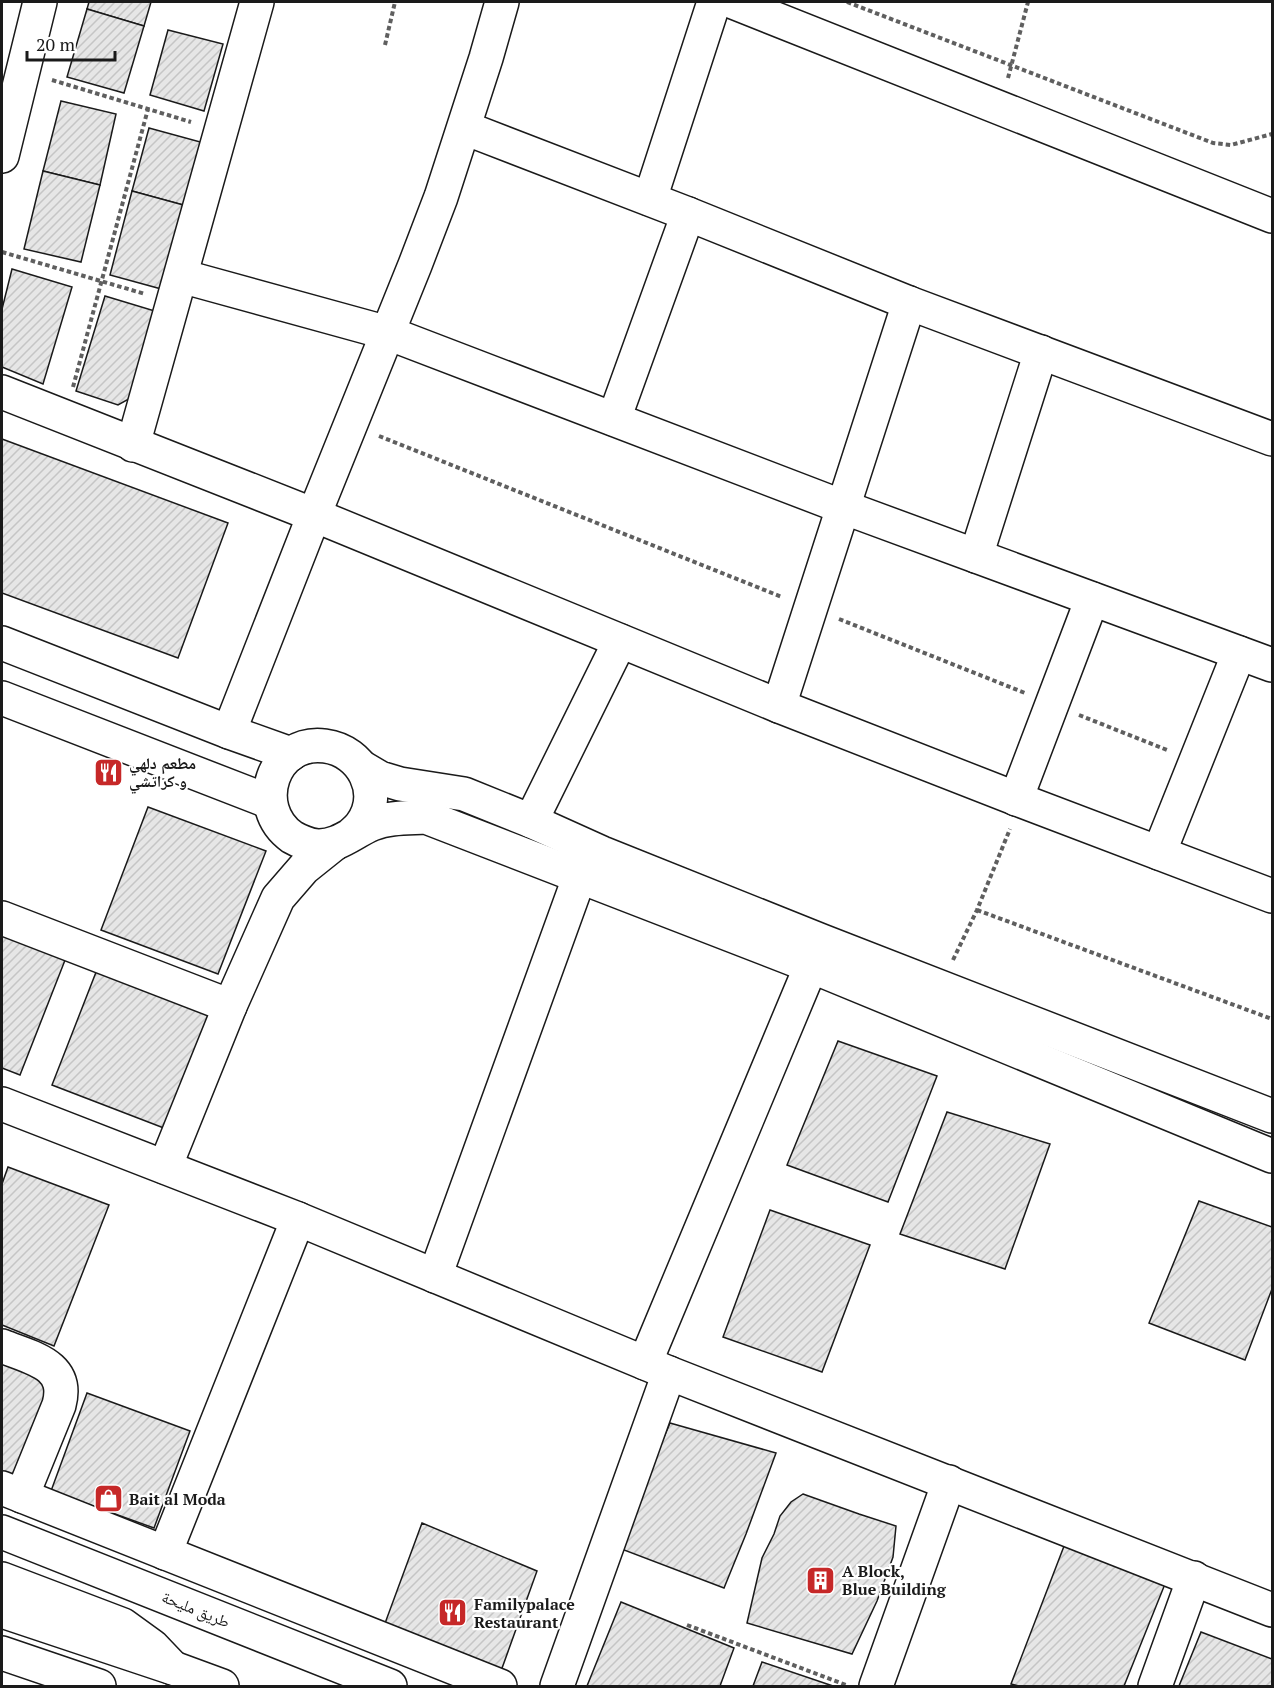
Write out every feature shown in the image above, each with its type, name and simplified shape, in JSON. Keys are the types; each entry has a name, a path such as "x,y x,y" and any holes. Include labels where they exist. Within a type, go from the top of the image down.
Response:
{"main road":[{"path":"2,156 40,2"},
{"path":"133,445 257,2"},
{"path":"229,732 441,197 465,128 502,2"},
{"path":"650,200 714,2"},
{"path":"733,2 1272,216"},
{"path":"465,128 909,303 1272,439"},
{"path":"614,419 688,214"},
{"path":"177,289 388,333 843,507 1272,665"},
{"path":"779,706 909,303"},
{"path":"976,556 1041,352"},
{"path":"2,392 314,515 779,706 1272,896"},
{"path":"1019,800 1092,599"},
{"path":"531,821 620,641"},
{"path":"2,643 291,754"},
{"path":"1159,853 1239,653"},
{"path":"2,698 271,808 283,831 298,841 316,846 343,840 372,824 389,819 426,817 811,966 1272,1156"},
{"path":"165,1167 230,1006 278,898 282,877 282,856 271,808 270,788 274,775 281,763 291,754 306,747 322,745 338,748 380,778 400,784 464,794 602,853 939,988 1272,1116"},
{"path":"278,898 304,868 361,825 368,811 370,797 363,768"},
{"path":"435,1276 579,878"},
{"path":"2,918 230,1006"},
{"path":"557,1686 657,1368 811,966"},
{"path":"2,1104 298,1219 657,1368 1272,1610"},
{"path":"165,1553 298,1219"},
{"path":"2,1346 48,1365 56,1373 61,1383 62,1394 59,1404 12,1492 500,1686"},
{"path":"876,1686 949,1482"},
{"name":"طريق مليحة","path":"2,1532 390,1686"},
{"path":"1155,1686 1194,1578"},
{"path":"2,1579 123,1625 152,1646 173,1668"},
{"path":"2,1611 222,1686"},
{"path":"2,1653 99,1686"}],"path":[{"path":"385,45 395,2"},
{"path":"847,2 1213,143 1232,145 1272,134"},
{"path":"1000,108 1028,2"},
{"path":"23,70 221,131"},
{"path":"65,418 148,109"},
{"path":"2,252 101,282 177,289"},
{"path":"350,425 1195,761"},
{"path":"939,988 977,910 1019,800"},
{"path":"977,910 1272,1019"},
{"path":"687,1625 850,1686"}],"building":[{"path":"89,2 151,2 144,26 87,9"},
{"path":"87,9 144,26 124,93 67,77"},
{"path":"168,30 223,44 204,111 150,95"},
{"path":"61,101 116,114 100,185 43,171"},
{"path":"149,128 204,143 187,206 132,191"},
{"path":"43,171 100,185 81,262 24,249"},
{"path":"132,191 187,206 165,290 110,275"},
{"path":"12,269 72,287 43,384 2,367 2,309"},
{"path":"105,296 158,312 136,395 118,405 76,391"},
{"path":"2,439 228,523 178,658 2,593"},
{"path":"148,807 266,851 218,974 101,930"},
{"path":"2,925 69,950 20,1075 2,1068"},
{"path":"100,962 218,1007 169,1130 52,1085"},
{"path":"838,1041 937,1076 888,1202 787,1165"},
{"path":"947,1112 1050,1144 1005,1269 900,1234"},
{"path":"8,1167 109,1205 54,1346 2,1325 2,1184"},
{"path":"1199,1201 1272,1227 1272,1289 1245,1360 1149,1323"},
{"path":"770,1210 870,1245 822,1372 723,1337"},
{"path":"2,1363 54,1383 15,1479 2,1473"},
{"path":"87,1393 190,1431 154,1528 51,1491"},
{"path":"670,1423 776,1453 724,1588 624,1550 623,1547 630,1516"},
{"name":"A Block, Blue Building","path":"803,1494 896,1526 893,1557 877,1601 852,1654 747,1623 762,1558 780,1516 791,1502"},
{"path":"422,1523 537,1571 501,1671 384,1626"},
{"path":"1066,1541 1167,1579 1124,1686 1019,1686 1011,1684"},
{"path":"621,1602 734,1648 720,1686 587,1686"},
{"path":"1201,1632 1272,1659 1272,1686 1179,1686"},
{"path":"762,1662 833,1686 753,1686"}],"place":[{"name":"مطعم دلهي و كراتشي","path":"108,772"},
{"name":"Bait al Moda","path":"108,1499"},
{"name":"A Block, Blue Building","path":"821,1580"},
{"name":"Familypalace Restaurant","path":"453,1613"}]}
